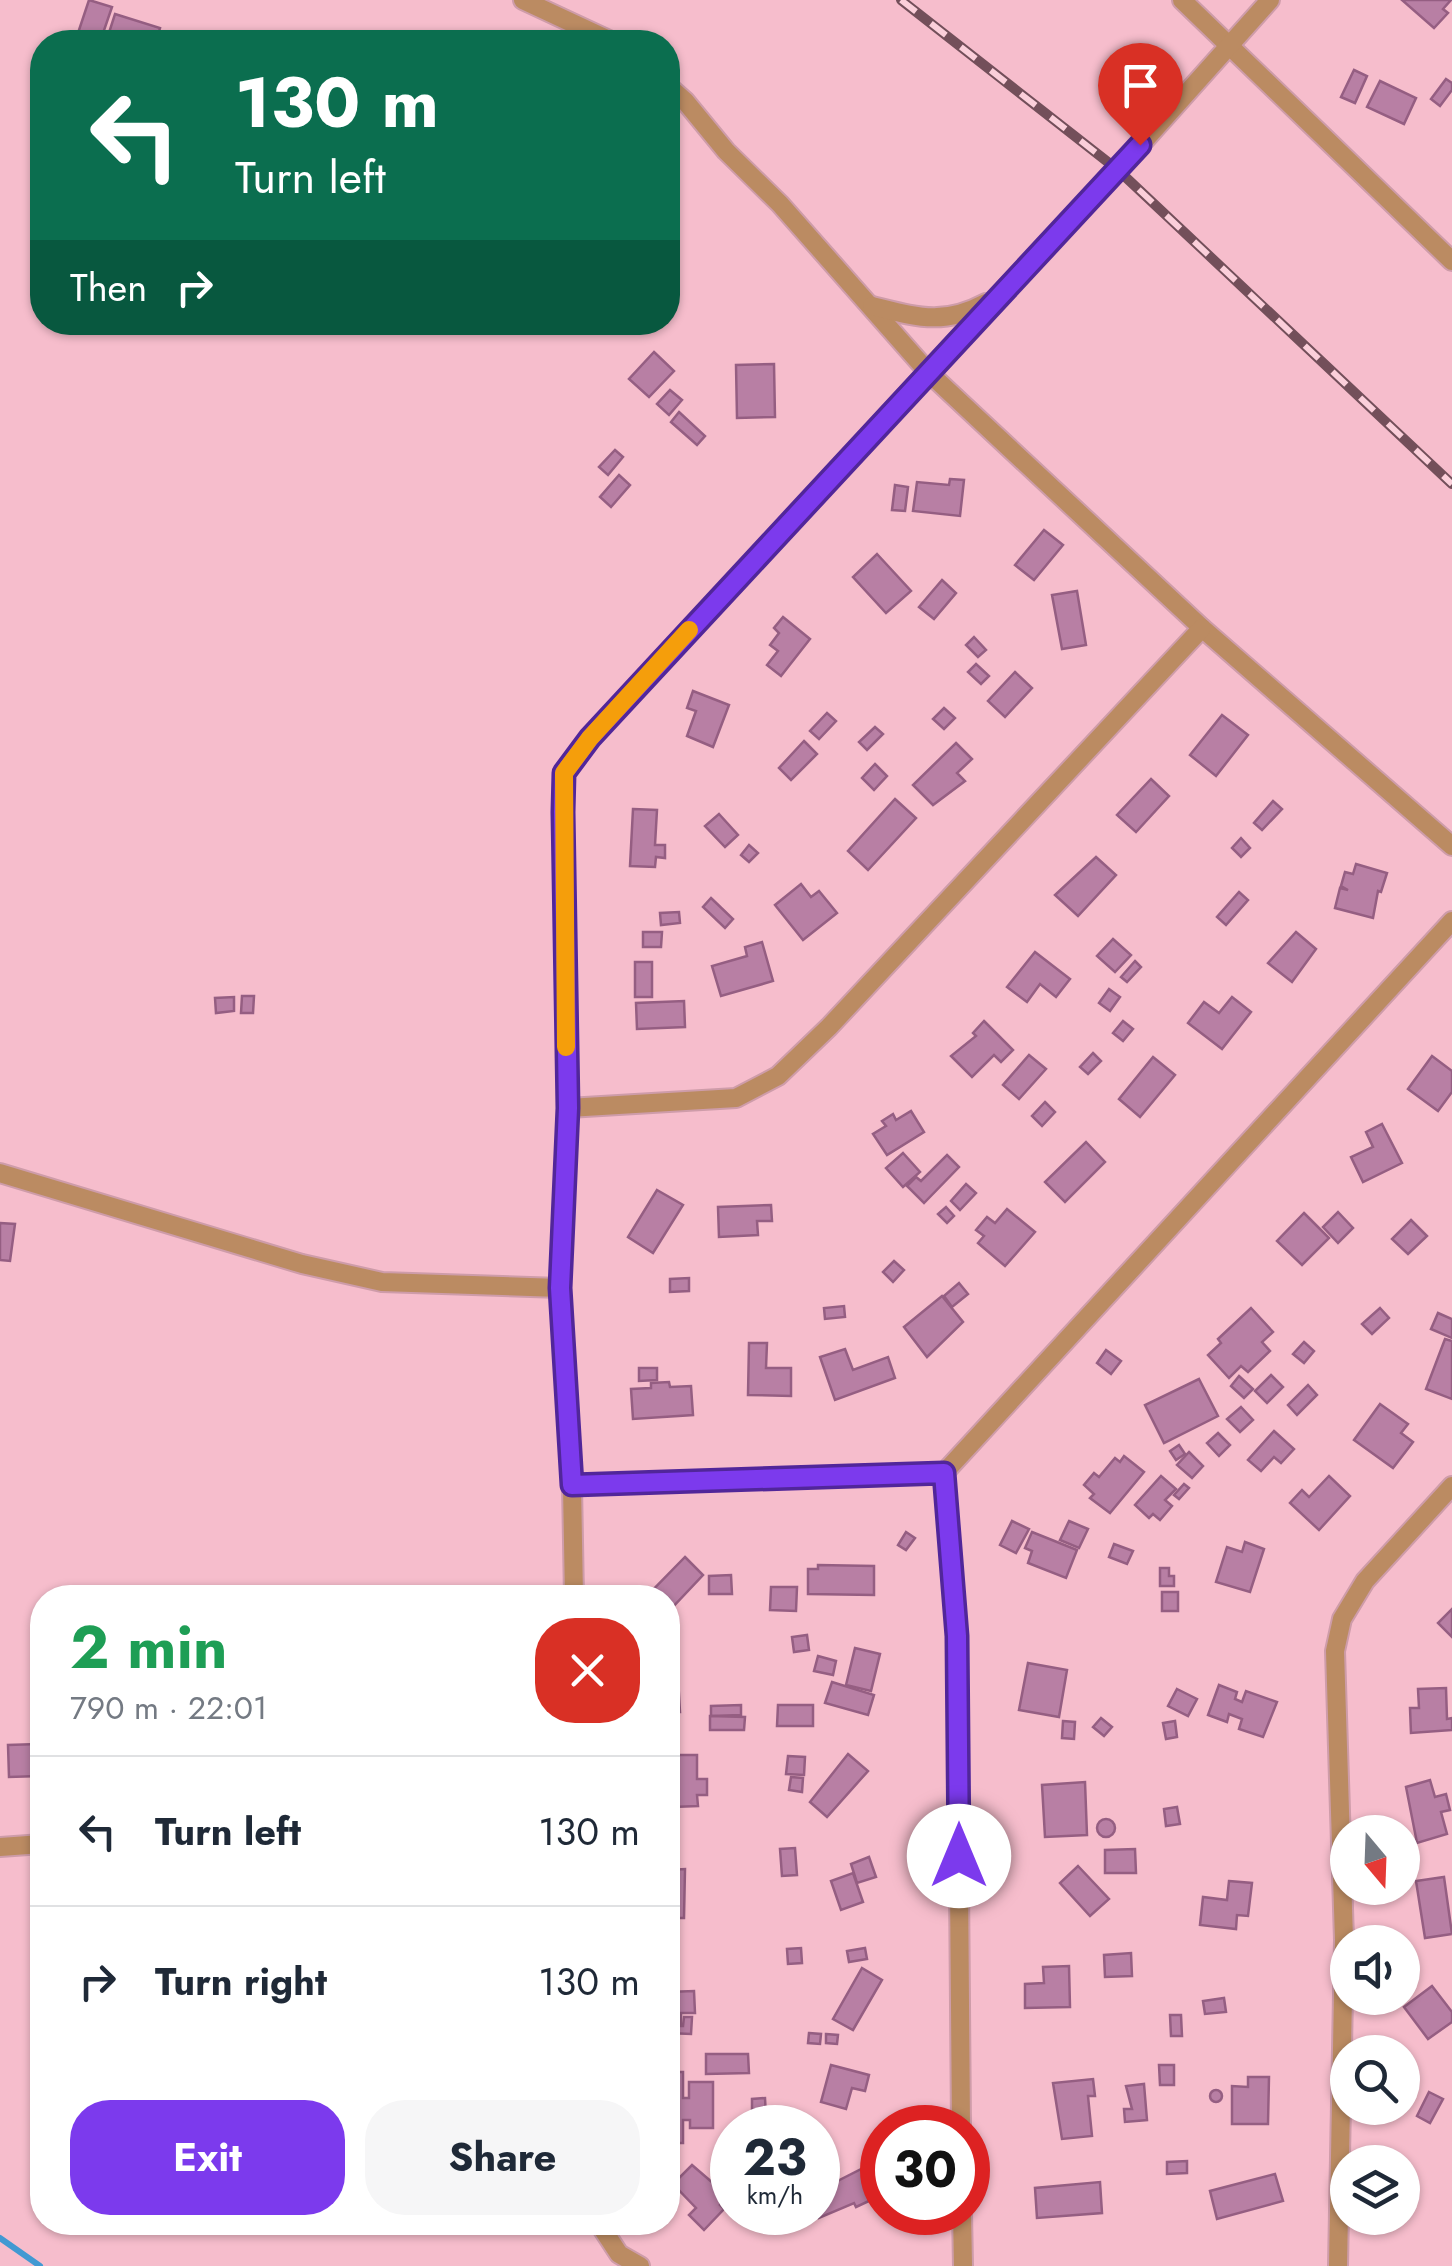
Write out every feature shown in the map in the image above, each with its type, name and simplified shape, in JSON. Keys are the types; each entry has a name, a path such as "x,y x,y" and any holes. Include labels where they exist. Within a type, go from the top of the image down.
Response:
{"street":[{"path":"523,0 587,30"},
{"path":"1182,0 1452,261"},
{"path":"574,1585 560,1288 568,1108 563,952 564,773 590,738 1118,170 1270,0"},
{"path":"680,96 928,372 1202,628 1452,846"},
{"path":"871,305 934,319 957,317 996,298"},
{"path":"568,1108 736,1098 778,1076 829,1027 1202,628"},
{"path":"572,1485 944,1473 1452,921"},
{"path":"0,1172 302,1264 382,1282 560,1288"},
{"path":"944,1473 957,1636 962,2105"},
{"path":"1338,2266 1344,1940 1335,1651 1342,1619 1365,1580 1452,1486"},
{"path":"0,1847 30,1845"},
{"path":"607,2235 619,2254 640,2266"},
{"path":"962,2235 962,2266"}],"building":[{"path":"89,0 112,7 104,30 79,30"},
{"path":"1402,0 1451,0 1443,9 1448,13 1434,28"},
{"path":"115,14 160,28 159,30 110,30"},
{"path":"1354,70 1367,76 1355,103 1341,97"},
{"path":"1446,79 1452,83 1452,90 1440,106 1431,99"},
{"path":"1380,81 1416,98 1404,124 1367,107"},
{"path":"654,352 674,371 649,397 629,379"},
{"path":"774,364 775,417 737,418 736,365"},
{"path":"670,390 682,400 669,415 657,404"},
{"path":"679,412 705,436 697,445 671,422"},
{"path":"615,450 623,457 608,475 599,467"},
{"path":"619,475 630,485 611,507 600,497"},
{"path":"950,479 964,480 960,516 913,511 917,482 949,485"},
{"path":"895,485 908,487 905,511 892,510"},
{"path":"1044,530 1063,545 1034,580 1015,565"},
{"path":"877,554 911,591 886,613 853,577"},
{"path":"942,580 956,593 934,619 919,607"},
{"path":"1077,591 1086,645 1062,649 1052,595"},
{"path":"783,617 810,639 781,676 767,665 778,651 770,645 779,633 774,628"},
{"path":"974,637 986,650 978,657 966,645"},
{"path":"976,664 989,676 981,684 968,672"},
{"path":"1015,672 1032,688 1005,717 988,701"},
{"path":"693,691 729,705 713,747 687,736 696,711 687,708"},
{"path":"944,708 955,718 944,729 933,719"},
{"path":"827,713 836,721 819,739 810,731"},
{"path":"1222,715 1248,735 1216,776 1190,755"},
{"path":"875,727 883,734 867,750 859,742"},
{"path":"804,741 817,754 791,780 779,768"},
{"path":"956,743 972,759 957,773 965,781 933,805 913,785"},
{"path":"875,764 887,776 874,790 862,778"},
{"path":"1151,779 1169,796 1136,832 1117,815"},
{"path":"895,799 916,818 868,870 848,851"},
{"path":"1273,801 1282,809 1262,830 1254,823"},
{"path":"633,809 657,810 655,845 665,845 665,858 656,857 655,867 630,866"},
{"path":"719,814 738,835 725,847 705,826"},
{"path":"1241,838 1250,848 1241,857 1232,848"},
{"path":"749,845 758,853 749,862 741,855"},
{"path":"1096,857 1116,875 1078,916 1055,895"},
{"path":"1356,864 1387,873 1381,892 1378,891 1373,918 1335,908 1340,888 1348,890 1341,886 1345,872 1353,874"},
{"path":"801,884 811,897 819,891 837,913 803,940 775,905"},
{"path":"1239,892 1248,900 1226,925 1217,917"},
{"path":"711,898 733,919 725,928 703,907"},
{"path":"679,912 680,923 661,925 660,913"},
{"path":"643,932 662,932 661,947 643,947"},
{"path":"1296,932 1316,949 1292,982 1268,963"},
{"path":"1113,939 1131,955 1115,972 1097,956"},
{"path":"762,942 773,981 721,996 712,966 747,956 745,947"},
{"path":"1035,952 1070,979 1056,997 1040,984 1027,1002 1007,987"},
{"path":"1135,961 1141,967 1127,982 1121,977"},
{"path":"635,962 652,962 652,997 635,997"},
{"path":"1109,989 1120,997 1110,1011 1099,1003"},
{"path":"242,996 254,996 253,1013 241,1013"},
{"path":"234,997 234,1011 216,1013 215,998"},
{"path":"1232,997 1251,1012 1222,1049 1188,1023 1204,1002 1219,1013"},
{"path":"684,1001 685,1027 637,1029 636,1003"},
{"path":"984,1021 1013,1050 1001,1062 994,1055 972,1077 951,1056 976,1036 973,1033"},
{"path":"1123,1021 1133,1029 1123,1041 1113,1033"},
{"path":"1093,1053 1101,1061 1088,1074 1080,1067"},
{"path":"1029,1055 1046,1069 1019,1099 1003,1085"},
{"path":"1432,1056 1452,1071 1452,1092 1438,1111 1408,1089"},
{"path":"1153,1057 1175,1075 1140,1117 1119,1099"},
{"path":"1045,1102 1055,1112 1042,1126 1032,1116"},
{"path":"911,1111 924,1132 887,1155 873,1134 886,1126 882,1121 893,1114 896,1120"},
{"path":"1382,1124 1402,1163 1363,1182 1351,1157 1373,1147 1366,1132"},
{"path":"1086,1142 1105,1162 1065,1202 1045,1182"},
{"path":"903,1153 920,1172 903,1187 886,1168"},
{"path":"947,1155 959,1167 924,1203 907,1186 916,1177 921,1181"},
{"path":"966,1184 976,1193 960,1210 951,1201"},
{"path":"657,1190 683,1205 653,1253 628,1237"},
{"path":"771,1205 772,1221 757,1221 758,1235 719,1237 718,1207"},
{"path":"946,1207 954,1216 947,1223 938,1214"},
{"path":"1007,1209 1035,1232 1005,1266 978,1243 984,1236 976,1230 987,1217 995,1223"},
{"path":"1338,1212 1353,1228 1338,1243 1323,1227"},
{"path":"1304,1213 1329,1238 1302,1265 1277,1241"},
{"path":"1411,1220 1427,1236 1408,1254 1392,1239"},
{"path":"0,1223 15,1224 10,1261 0,1260"},
{"path":"894,1261 904,1270 893,1282 883,1272"},
{"path":"689,1278 689,1291 670,1292 670,1279"},
{"path":"959,1283 968,1294 952,1307 944,1296"},
{"path":"942,1296 963,1322 927,1357 904,1327"},
{"path":"844,1306 845,1317 825,1319 824,1308"},
{"path":"1251,1308 1273,1332 1262,1342 1270,1351 1248,1372 1241,1366 1229,1378 1208,1355 1221,1343 1218,1339"},
{"path":"1380,1308 1389,1318 1372,1334 1362,1324"},
{"path":"1438,1313 1452,1319 1452,1338 1431,1329"},
{"path":"1445,1339 1452,1341 1452,1399 1426,1389"},
{"path":"1304,1342 1314,1351 1304,1363 1293,1354"},
{"path":"749,1343 767,1343 766,1368 791,1368 791,1396 748,1395"},
{"path":"845,1349 853,1370 888,1357 895,1378 835,1400 820,1357"},
{"path":"1106,1350 1121,1361 1111,1374 1097,1363"},
{"path":"639,1368 657,1368 657,1380 639,1381"},
{"path":"1271,1375 1283,1387 1267,1403 1255,1391"},
{"path":"1239,1376 1253,1389 1244,1398 1231,1386"},
{"path":"1199,1379 1218,1416 1164,1443 1145,1405"},
{"path":"669,1382 670,1387 691,1386 693,1415 633,1419 631,1389"},
{"path":"1308,1385 1317,1395 1297,1415 1288,1405"},
{"path":"1380,1404 1408,1424 1401,1433 1413,1442 1393,1468 1354,1440"},
{"path":"1241,1407 1253,1420 1240,1432 1227,1419"},
{"path":"1274,1431 1294,1449 1281,1463 1274,1457 1261,1471 1248,1460"},
{"path":"1218,1433 1230,1445 1219,1456 1207,1443"},
{"path":"1179,1445 1185,1454 1176,1460 1170,1451"},
{"path":"1189,1452 1203,1466 1192,1478 1177,1465"},
{"path":"1124,1456 1144,1472 1110,1513 1090,1498 1094,1494 1084,1485 1094,1473 1099,1477 1115,1458 1120,1462"},
{"path":"1161,1476 1176,1489 1165,1500 1172,1506 1160,1520 1153,1514 1149,1518 1135,1505"},
{"path":"1329,1476 1350,1496 1319,1530 1290,1503 1302,1490 1309,1497"},
{"path":"1184,1484 1189,1488 1179,1499 1174,1495"},
{"path":"1012,1521 1029,1529 1016,1553 1000,1545"},
{"path":"1069,1521 1088,1529 1079,1548 1060,1540"},
{"path":"906,1532 915,1538 906,1550 898,1545"},
{"path":"1032,1532 1077,1550 1066,1578 1028,1563 1032,1551 1025,1548"},
{"path":"1245,1542 1264,1549 1250,1592 1216,1582 1227,1547 1242,1552"},
{"path":"1114,1544 1133,1551 1127,1564 1109,1557"},
{"path":"685,1557 703,1575 680,1599 680,1585 658,1585"},
{"path":"818,1565 874,1566 874,1595 808,1594 808,1569 818,1569"},
{"path":"1160,1568 1169,1568 1174,1586 1160,1586"},
{"path":"731,1575 732,1594 709,1594 709,1576"},
{"path":"771,1587 797,1587 796,1611 770,1610"},
{"path":"1162,1592 1178,1592 1178,1611 1162,1611"},
{"path":"1452,1609 1452,1637 1438,1623"},
{"path":"807,1635 809,1650 794,1652 792,1637"},
{"path":"855,1648 880,1654 871,1691 846,1685"},
{"path":"818,1656 836,1661 833,1675 814,1671"},
{"path":"1028,1663 1067,1670 1059,1717 1019,1710"},
{"path":"832,1682 874,1695 868,1715 825,1703"},
{"path":"1219,1685 1237,1692 1235,1699 1242,1702 1246,1691 1277,1702 1263,1737 1239,1729 1242,1719 1229,1714 1227,1722 1208,1715"},
{"path":"1446,1688 1447,1719 1452,1718 1452,1730 1411,1733 1410,1708 1419,1708 1418,1689"},
{"path":"1177,1689 1197,1699 1188,1716 1168,1706"},
{"path":"741,1705 741,1715 711,1716 711,1706"},
{"path":"778,1705 813,1705 813,1726 777,1726"},
{"path":"710,1716 745,1717 744,1730 710,1730"},
{"path":"1101,1718 1112,1727 1104,1736 1093,1727"},
{"path":"1063,1721 1075,1722 1074,1739 1062,1738"},
{"path":"1175,1721 1177,1737 1166,1739 1163,1723"},
{"path":"30,1744 30,1776 9,1777 8,1745"},
{"path":"848,1754 868,1771 827,1817 810,1802"},
{"path":"680,1755 697,1755 697,1779 707,1779 707,1795 697,1795 698,1806 680,1807"},
{"path":"788,1756 805,1757 804,1775 786,1774"},
{"path":"791,1777 803,1778 802,1792 789,1790"},
{"path":"1430,1780 1435,1797 1446,1794 1450,1810 1441,1812 1447,1834 1420,1842 1420,1815 1412,1815 1406,1787"},
{"path":"1085,1782 1087,1835 1045,1837 1042,1785"},
{"path":"1177,1807 1180,1824 1166,1826 1164,1809"},
{"path":"1106,1819 1115,1828 1106,1837 1097,1828"},
{"path":"795,1848 797,1875 782,1876 780,1849"},
{"path":"1135,1849 1136,1873 1105,1873 1105,1850"},
{"path":"869,1857 876,1877 857,1883 851,1864"},
{"path":"1078,1866 1109,1899 1090,1916 1060,1883"},
{"path":"680,1869 685,1869 684,1918 680,1918"},
{"path":"853,1873 863,1902 841,1910 831,1881"},
{"path":"1444,1877 1452,1934 1425,1938 1420,1880"},
{"path":"1229,1881 1252,1883 1248,1916 1237,1915 1236,1929 1200,1925 1203,1897 1227,1900"},
{"path":"801,1948 802,1963 788,1964 787,1949"},
{"path":"865,1948 867,1959 849,1962 847,1951"},
{"path":"1131,1953 1132,1976 1105,1977 1104,1955"},
{"path":"1069,1966 1070,2007 1025,2008 1025,1984 1044,1983 1043,1967"},
{"path":"862,1968 882,1980 853,2030 833,2019"},
{"path":"1432,1986 1452,2012 1452,2022 1428,2039 1410,2015 1420,2015 1420,1995"},
{"path":"694,1991 695,2013 681,2013 680,2024 680,1992"},
{"path":"1224,1998 1226,2012 1205,2014 1203,2001"},
{"path":"1170,2015 1181,2015 1182,2036 1171,2036"},
{"path":"684,2017 692,2017 691,2034 680,2034"},
{"path":"809,2033 821,2034 820,2044 808,2043"},
{"path":"826,2034 838,2035 837,2044 826,2043"},
{"path":"706,2054 748,2054 749,2073 706,2074"},
{"path":"831,2065 869,2075 865,2091 852,2088 846,2109 821,2102"},
{"path":"1159,2065 1174,2065 1174,2085 1160,2085"},
{"path":"680,2072 683,2098 689,2098 689,2082 713,2082 710,2128 690,2128 690,2120 683,2120 680,2143"},
{"path":"1248,2077 1269,2077 1268,2124 1232,2124 1232,2086 1248,2087"},
{"path":"1093,2079 1095,2096 1088,2096 1092,2136 1062,2139 1053,2083"},
{"path":"1144,2084 1147,2120 1125,2122 1124,2109 1132,2109 1126,2086"},
{"path":"1211,2091 1221,2091 1221,2101 1211,2101"},
{"path":"1429,2092 1443,2099 1430,2123 1420,2118"},
{"path":"765,2098 765,2105 752,2105 752,2099"},
{"path":"1187,2161 1187,2173 1167,2174 1167,2162"},
{"path":"692,2165 710,2181 710,2224 704,2230 689,2215 696,2208 680,2191 680,2177"},
{"path":"860,2170 860,2205 856,2207 854,2203 840,2209 840,2180"},
{"path":"1275,2174 1283,2201 1217,2219 1210,2191"},
{"path":"1100,2182 1102,2213 1037,2218 1035,2188"}],"waterway":[{"path":"0,2238 40,2266"}],"railway":[{"path":"901,0 1118,170 1452,484"}],"slow traffic":[{"path":"566,1047 564,773 590,738 689,630"}],"route":[{"path":"959,1856 957,1636 944,1473 572,1485 560,1288 568,1108 563,952 564,773 590,738 1140,145"}]}
